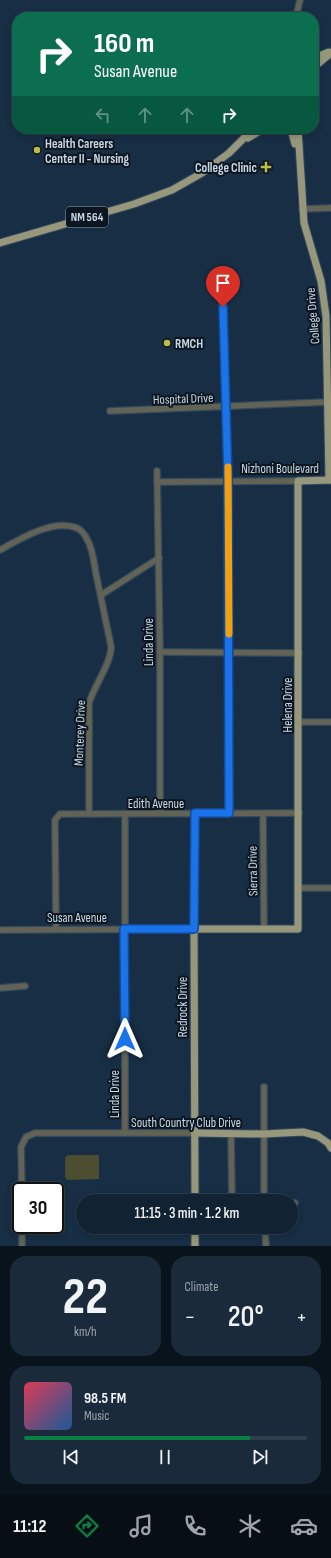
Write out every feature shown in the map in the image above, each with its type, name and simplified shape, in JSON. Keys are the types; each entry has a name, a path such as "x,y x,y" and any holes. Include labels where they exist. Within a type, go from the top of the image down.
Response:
{"main road":[{"path":"319,56 331,52"},
{"path":"319,63 331,52"},
{"name":"NM 564","path":"0,243 134,204 172,190 202,173 229,153 248,134"},
{"path":"240,142 254,134"},
{"path":"292,134 299,158"},
{"name":"College Drive","path":"298,134 304,223 321,281 328,316 330,480"},
{"name":"Nizhoni Boulevard","path":"298,481 330,480"},
{"name":"Helena Drive","path":"298,481 298,928"},
{"name":"Susan Avenue","path":"194,929 298,928"},
{"name":"Redrock Drive","path":"194,929 195,1194"},
{"name":"South Country Club Drive","path":"195,1133 264,1134 303,1132 318,1136 328,1143 331,1148"},
{"path":"195,1234 195,1246"}],"street":[{"path":"297,12 300,0"},
{"path":"302,209 331,208"},
{"path":"222,293 228,481 229,813"},
{"name":"Hospital Drive","path":"110,411 328,402"},
{"name":"Linda Drive","path":"157,471 160,652 160,813"},
{"name":"Nizhoni Boulevard","path":"157,482 298,481"},
{"name":"Monterey Drive","path":"0,550 21,538 49,527 62,524 82,530 88,540 111,646 111,654 92,691 89,702 89,814"},
{"path":"101,595 159,558"},
{"path":"160,652 299,653"},
{"path":"299,722 331,722"},
{"name":"Redrock Drive","path":"194,929 195,813"},
{"name":"Edith Avenue","path":"56,929 55,820 60,814 299,813"},
{"name":"Linda Drive","path":"125,814 125,1133"},
{"name":"Sierra Drive","path":"263,814 264,929"},
{"path":"299,888 331,888"},
{"name":"Susan Avenue","path":"0,930 194,929"},
{"path":"0,988 25,986"},
{"path":"264,1087 264,1194"},
{"name":"South Country Club Drive","path":"22,1182 21,1147 26,1137 35,1133 195,1133"},
{"path":"231,1134 232,1194"},
{"path":"22,1234 22,1246"},
{"path":"265,1234 266,1246"}],"green space":[{"path":"68,1155 99,1155 99,1179 67,1180 65,1177 65,1158"}],"slow traffic":[{"path":"228,467 229,634"}],"place":[{"name":"Health Careers Center II - Nursing","path":"37,150"},
{"name":"College Clinic","path":"266,167"},
{"name":"RMCH","path":"167,343"}],"route":[{"path":"125,1039 124,929 194,929 195,813 229,813 228,481 223,307"}]}
